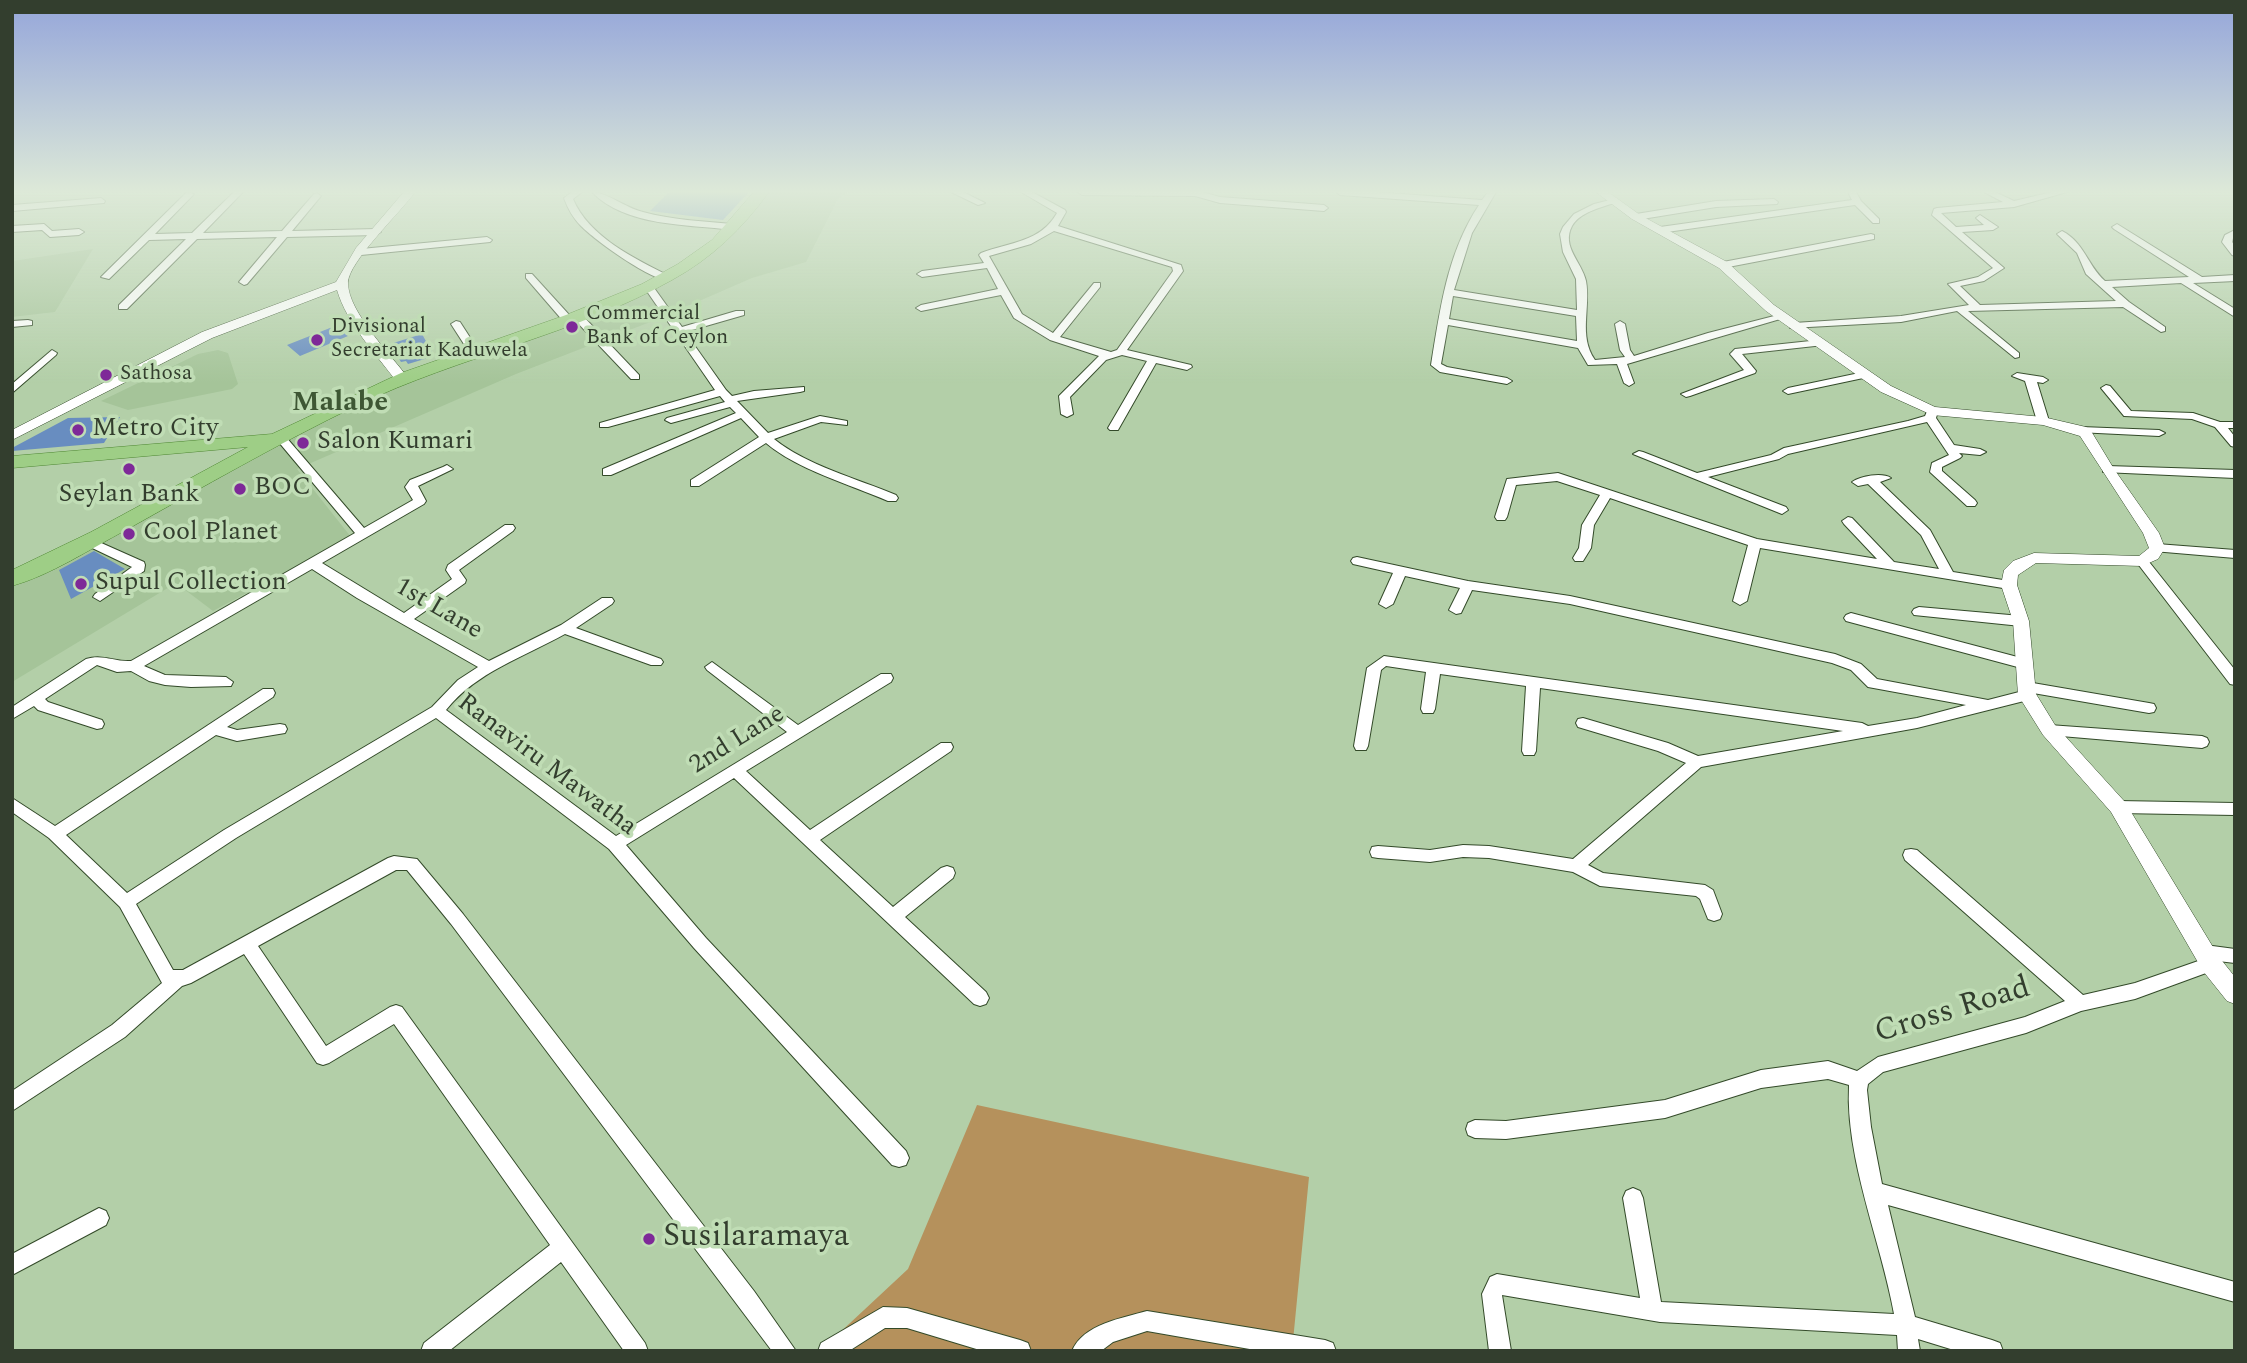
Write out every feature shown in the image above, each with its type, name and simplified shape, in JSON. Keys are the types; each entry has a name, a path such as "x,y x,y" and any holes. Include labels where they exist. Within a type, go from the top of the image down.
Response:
{"main road":[{"path":"12,579 90,542 337,408 402,379 572,318 649,287 701,256"},
{"path":"12,462 281,438"},
{"path":"184,447 240,460"}],"street":[{"path":"106,277 127,256"},
{"path":"122,307 176,256"},
{"path":"244,282 267,256"},
{"path":"358,256 345,273 342,284 376,349 402,379"},
{"path":"626,256 666,278"},
{"path":"984,256 1018,316 1054,338 1116,354 1187,367"},
{"path":"1067,414 1064,396 1102,358 1116,354 1178,271 1176,265 1144,256"},
{"path":"1460,256 1448,292 1436,365 1439,368 1507,381"},
{"path":"1568,256 1581,278 1581,345 1591,363 1626,361 1782,317"},
{"path":"1706,256 1723,265 1794,326 1864,375 1931,414 1956,456 1936,465 1937,472 1972,503"},
{"path":"1723,265 1773,256"},
{"path":"1977,307 1952,284 1981,279 1999,268 1985,256"},
{"path":"2082,256 2088,272 2125,304 2161,329"},
{"path":"2162,256 2202,281"},
{"path":"922,274 989,265"},
{"path":"529,276 635,377"},
{"path":"2104,284 2233,279"},
{"path":"2183,281 2235,314"},
{"path":"12,436 207,335 342,284"},
{"path":"1054,338 1097,285"},
{"path":"649,287 728,399 766,438 791,456 892,498"},
{"path":"921,309 1005,291"},
{"path":"1448,292 1582,314"},
{"path":"1794,326 1901,319 1959,308 2125,304"},
{"path":"1909,305 1924,315"},
{"path":"1959,308 2014,355"},
{"path":"678,331 740,313"},
{"path":"1444,321 1581,345"},
{"path":"12,324 28,323"},
{"path":"456,324 475,353"},
{"path":"1620,324 1629,383"},
{"path":"1686,394 1751,371 1735,354 1739,351 1820,343"},
{"path":"12,390 52,353"},
{"path":"1114,428 1153,359"},
{"path":"1788,391 1864,375"},
{"path":"2017,376 2043,380"},
{"path":"2031,378 2043,421"},
{"path":"2106,388 2128,414 2193,416 2219,425 2235,425"},
{"path":"604,425 754,394 800,389"},
{"path":"671,420 728,399"},
{"path":"607,472 742,414"},
{"path":"1698,476 1775,457 1784,451 1857,438 1931,414 2043,421 2081,430 2159,433"},
{"path":"695,483 766,438 820,419 843,424"},
{"path":"2219,425 2235,444"},
{"path":"2081,430 2151,533 2157,548"},
{"path":"281,438 361,533"},
{"path":"1951,448 1980,452"},
{"path":"1639,454 1782,510"},
{"path":"12,715 91,662 98,660 117,667 134,666 420,501 411,487 414,483 447,469"},
{"path":"2107,470 2235,474"},
{"path":"1501,517 1511,482 1558,477 1755,543 2009,585"},
{"path":"1885,478 1864,481 1926,533 1948,574"},
{"path":"1580,558 1586,548 1588,525 1607,493"},
{"path":"1849,521 1891,566"},
{"path":"406,618 460,580 453,568 509,528"},
{"path":"90,542 139,565 139,568 100,597"},
{"path":"1740,601 1755,543"},
{"path":"2157,548 2230,553 2235,567"},
{"path":"2157,548 2142,561 2034,558 2010,574 2009,585 2021,621 2027,691 2049,730 2118,807 2208,958 2235,994"},
{"path":"1357,561 1468,585 1570,600 1835,659 1856,667 1873,683 1990,704"},
{"path":"2142,561 2235,680"},
{"name":"1st Lane","path":"311,562 362,595 490,668"},
{"path":"1386,604 1401,570"},
{"path":"1456,610 1468,585"},
{"name":"1st Lane","path":"437,711 447,697 490,668 565,629 607,601"},
{"path":"1919,612 2021,621"},
{"path":"1851,618 2025,664"},
{"path":"565,629 656,662"},
{"path":"1361,746 1374,668 1384,661 1877,730"},
{"path":"134,666 143,675 176,681 226,682"},
{"path":"712,667 799,733"},
{"path":"1428,709 1434,667"},
{"name":"2nd Lane","path":"615,844 737,772 886,678"},
{"path":"1529,751 1533,682"},
{"path":"1576,866 1697,762 1917,723 1990,704 2027,691 2149,708"},
{"path":"55,834 268,693"},
{"path":"36,699 43,706 97,724"},
{"name":"Ranaviru Mawatha","path":"126,902 241,827 437,711 615,844 700,943 899,1158"},
{"path":"1583,723 1663,747 1697,762"},
{"path":"216,729 237,736 280,729"},
{"path":"2049,730 2202,742"},
{"path":"809,839 946,747"},
{"path":"737,772 981,998"},
{"path":"12,804 55,834 126,902 168,978 176,980 185,978 247,945 394,863 411,864 457,919 747,1297 785,1351"},
{"path":"2118,807 2235,809"},
{"path":"1378,852 1430,856 1463,851 1489,852 1576,866 1600,879 1699,890 1707,895 1714,914"},
{"path":"1911,855 2080,1003"},
{"path":"893,917 947,873"},
{"path":"247,945 323,1057 396,1013 637,1351"},
{"path":"2208,958 2235,956"},
{"name":"Cross Road","path":"1909,1351 1907,1325 1873,1191 1857,1103 1859,1080 1878,1065 2026,1025 2080,1003 2135,992 2208,958"},
{"path":"12,1101 123,1030 150,1008 176,980"},
{"path":"1475,1129 1506,1130 1665,1109 1761,1079 1828,1070 1859,1080"},
{"path":"1873,1191 2235,1293"},
{"path":"1633,1198 1652,1310"},
{"path":"12,1265 99,1218"},
{"path":"432,1351 562,1248"},
{"path":"1500,1351 1492,1294 1497,1283 1652,1310 1907,1325 1992,1351"},
{"path":"830,1351 883,1317 907,1318 1020,1351"},
{"path":"1083,1351 1107,1333 1147,1321 1325,1351"}],"shaded area":[{"path":"48,256 89,256 55,312 12,317 12,261"},
{"path":"696,256 809,256 806,262 752,278 658,319 516,374 297,469 351,537 213,611 176,583 12,682 12,583 340,409 670,279"},
{"path":"218,350 228,353 238,384 232,389 128,410 101,401 198,354"},
{"path":"977,1105 1309,1177 1292,1351 820,1351 908,1269"}],"building":[{"name":"Divisional Secretariat Kaduwela","path":"335,326 348,336 300,356 287,345"},
{"path":"422,334 432,352 425,354 428,358 408,364 406,361 401,362 390,344"},
{"name":"Metro City","path":"120,417 104,443 12,451 12,448 68,418"},
{"name":"Supul Collection","path":"94,551 125,569 71,599 59,570"}],"place":[{"name":"Commercial Bank of Ceylon","path":"572,327"},
{"name":"Divisional Secretariat Kaduwela","path":"317,340"},
{"name":"Sathosa","path":"106,375"},
{"name":"Metro City","path":"78,430"},
{"name":"Salon Kumari","path":"303,443"},
{"name":"Seylan Bank","path":"129,469"},
{"name":"BOC","path":"240,489"},
{"name":"Cool Planet","path":"129,534"},
{"name":"Supul Collection","path":"81,584"},
{"name":"Susilaramaya","path":"649,1239"}],"district":[{"name":"Malabe","path":"340,405"}]}
